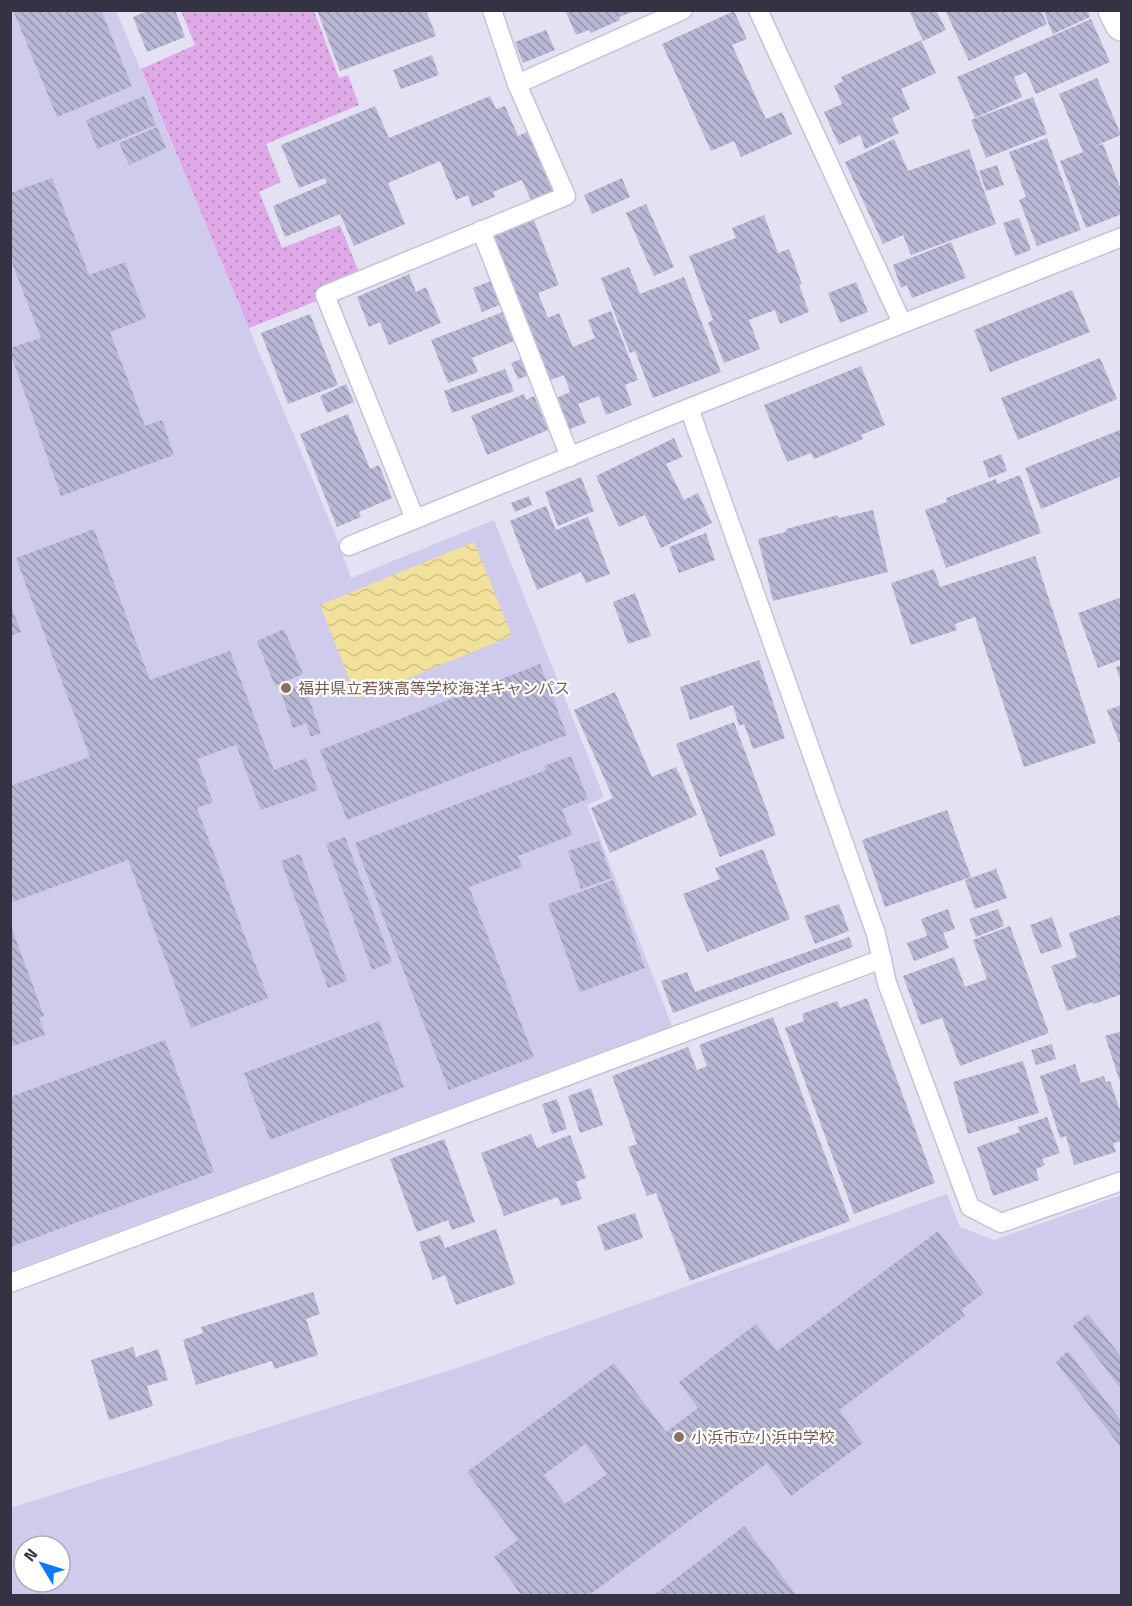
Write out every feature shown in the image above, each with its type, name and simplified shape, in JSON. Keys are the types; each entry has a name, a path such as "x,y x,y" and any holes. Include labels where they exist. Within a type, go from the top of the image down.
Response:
{"street":[{"path":"1115,10 1122,24"}],"lane":[{"path":"415,519 325,294 566,196 517,84 492,10"},
{"path":"758,10 902,323"},
{"path":"517,84 678,11"},
{"path":"481,230 570,456"},
{"path":"349,546 689,408 1122,237"},
{"path":"689,408 876,934 887,983 970,1207 1001,1223 1122,1181"},
{"path":"10,1283 882,959"}],"shaded area":[{"name":"福井県立若狭高等学校海洋キャンパス","path":"11,11 116,11 334,531 351,578 494,520 604,797 587,805 672,1026 11,1271"},
{"path":"181,11 314,11 339,78 348,75 359,105 266,144 281,182 259,192 282,248 340,225 360,275 319,300 249,328 141,69 195,45"},
{"name":"小浜市立小浜中学校","path":"947,1194 960,1227 994,1240 1121,1195 1121,1595 11,1595 10,1508 463,1366"}],"water":[{"path":"474,542 512,636 357,699 320,605"}],"building":[{"path":"13,10 101,10 132,86 57,117"},
{"path":"149,10 175,10 185,37 147,52 133,17"},
{"path":"317,10 426,10 436,36 340,71"},
{"path":"565,10 635,11 591,33 589,30 576,35"},
{"path":"909,10 936,10 946,30 923,41"},
{"path":"945,10 1041,10 1047,24 969,61"},
{"path":"1043,10 1087,10 1090,17 1053,34"},
{"path":"734,11 747,39 732,45 766,119 782,112 792,134 741,157 734,141 711,151 662,44"},
{"path":"1091,19 1110,62 1036,94 1026,72 1014,77 1022,97 975,118 957,77"},
{"path":"546,30 555,50 523,63 515,42"},
{"path":"921,40 936,73 901,89 910,109 892,118 899,133 865,149 860,135 839,145 824,112 842,104 834,86 843,81 841,77"},
{"path":"432,55 439,75 401,89 393,70"},
{"path":"1097,78 1121,135 1095,146 1103,144 1122,192 1122,214 1086,228 1060,161 1083,152 1059,94"},
{"path":"144,96 156,125 97,149 86,120"},
{"path":"490,96 496,109 505,106 518,136 527,132 553,191 531,200 522,180 493,192 495,197 472,207 468,195 456,200 440,161 388,183 405,224 354,246 340,214 285,237 273,206 327,183 325,178 299,188 281,145 375,106 389,138"},
{"path":"1033,97 1047,134 986,158 971,120"},
{"path":"157,127 166,148 129,165 119,143"},
{"path":"1047,138 1081,230 1037,246 1019,200 1026,197 1009,152"},
{"path":"894,139 908,171 969,149 996,224 911,255 903,235 883,244 845,162"},
{"path":"997,165 1004,185 986,191 979,171"},
{"path":"52,178 89,275 125,262 146,318 110,332 145,426 162,420 174,455 61,496 10,352 10,348 41,338 12,263 10,263 10,193"},
{"path":"622,178 630,197 592,214 584,195"},
{"path":"646,204 674,267 654,276 626,213"},
{"path":"764,215 778,253 789,249 802,284 799,285 809,312 780,324 775,310 749,320 760,349 724,363 708,323 713,320 689,256 736,238 732,228"},
{"path":"1019,218 1031,250 1015,256 1003,223"},
{"path":"534,220 559,285 538,293 548,318 559,313 573,347 595,338 588,320 611,311 638,380 625,385 632,405 606,415 599,396 578,404 586,423 567,430 554,399 570,392 564,375 550,380 528,325 524,327 492,236"},
{"path":"951,242 966,278 912,298 907,285 901,288 893,265"},
{"path":"629,267 640,294 684,277 721,372 653,398 635,351 630,353 601,278"},
{"path":"409,274 416,292 426,287 441,323 389,345 380,322 369,327 357,297"},
{"path":"496,279 505,303 482,312 473,288"},
{"path":"856,282 868,312 840,323 828,293"},
{"path":"1072,290 1090,332 990,372 974,330"},
{"path":"508,310 519,339 472,358 478,372 448,383 431,340"},
{"path":"310,314 338,385 288,404 261,333"},
{"path":"524,358 530,375 518,379 511,363"},
{"path":"1100,358 1117,399 1018,440 1001,398"},
{"path":"861,366 885,425 861,435 863,439 814,459 811,453 787,462 764,405"},
{"path":"505,369 514,391 452,413 444,391"},
{"path":"346,384 354,402 327,413 320,396"},
{"path":"524,394 526,400 534,396 548,430 487,455 471,416"},
{"path":"348,414 370,469 379,465 392,498 359,512 361,517 337,527 300,434"},
{"path":"1122,429 1122,476 1041,509 1025,468"},
{"path":"674,438 682,457 666,464 684,500 698,493 712,523 661,548 645,515 619,527 596,476"},
{"path":"1001,454 1007,471 989,478 983,461"},
{"path":"1020,475 1041,533 946,568 925,510 947,502 946,498 996,479 997,484"},
{"path":"581,477 594,511 558,526 545,492"},
{"path":"529,496 532,505 515,512 511,503"},
{"path":"546,506 556,530 588,517 610,574 586,583 581,572 537,590 510,521"},
{"path":"873,510 888,572 773,601 758,539 838,515 839,518"},
{"path":"94,529 150,680 230,651 274,770 306,758 318,790 261,810 236,745 197,759 213,802 197,808 268,998 191,1028 128,860 10,903 10,786 90,757 16,558"},
{"path":"706,533 715,560 679,573 669,547"},
{"path":"1035,556 1096,743 1024,767 975,617 955,624 957,630 911,645 891,583 934,569 940,587"},
{"path":"635,593 651,636 628,644 613,602"},
{"path":"1122,597 1122,659 1098,668 1078,613"},
{"path":"10,604 21,632 10,636"},
{"path":"284,629 303,674 275,686 257,641"},
{"path":"759,660 785,738 753,749 744,724 739,726 733,705 690,720 680,687"},
{"path":"540,664 567,735 347,820 320,750"},
{"path":"1122,665 1122,682 1121,682 1116,667"},
{"path":"304,684 321,733 311,737 306,723 293,728 281,692"},
{"path":"615,692 652,777 676,767 697,815 610,853 591,808 613,798 574,710"},
{"path":"1122,705 1122,742 1119,742 1107,710"},
{"path":"734,722 776,835 720,857 676,744"},
{"path":"571,756 588,799 562,809 572,835 518,856 522,867 469,887 534,1057 449,1090 355,843 546,770 544,766"},
{"path":"947,810 971,877 885,907 862,840"},
{"path":"345,837 392,962 372,970 326,844"},
{"path":"599,841 612,878 581,889 568,851"},
{"path":"763,849 790,919 707,952 683,894 720,879 715,868"},
{"path":"300,854 347,981 328,988 281,861"},
{"path":"996,869 1007,898 975,909 965,880"},
{"path":"613,880 645,968 580,992 548,904"},
{"path":"839,904 849,931 815,944 804,916"},
{"path":"948,909 955,929 943,933 949,948 914,961 907,943 927,936 921,919"},
{"path":"998,909 1004,926 976,937 969,919"},
{"path":"1122,914 1122,994 1067,1011 1051,966 1077,957 1069,933"},
{"path":"1052,917 1062,947 1041,954 1030,925"},
{"path":"11,926 44,1016 39,1018 45,1035 10,1047"},
{"path":"1010,926 1049,1033 960,1066 942,1018 921,1025 903,976 954,957 965,987 987,979 973,940"},
{"path":"849,937 853,947 673,1013 661,981 687,972 695,992"},
{"path":"867,998 935,1183 854,1214 785,1028 804,1021 802,1014 837,1001 840,1008"},
{"path":"773,1017 850,1221 690,1281 656,1193 647,1196 628,1147 637,1144 612,1076 688,1047 697,1070 707,1066 699,1045"},
{"path":"379,1021 404,1087 270,1140 244,1073"},
{"path":"1122,1031 1122,1085 1121,1085 1105,1036"},
{"path":"165,1040 214,1172 10,1247 10,1097"},
{"path":"1052,1044 1056,1059 1036,1065 1031,1050"},
{"path":"1023,1061 1039,1113 968,1134 953,1082"},
{"path":"1075,1064 1081,1083 1104,1076 1106,1082 1110,1081 1122,1116 1122,1141 1113,1143 1116,1152 1074,1165 1066,1136 1060,1138 1040,1076"},
{"path":"591,1088 603,1125 580,1133 568,1096"},
{"path":"557,1099 567,1129 552,1134 542,1104"},
{"path":"1047,1117 1060,1153 1042,1159 1045,1165 1036,1169 1039,1180 993,1196 977,1147 1020,1132 1018,1127"},
{"path":"531,1134 537,1148 570,1135 586,1178 576,1182 582,1199 561,1206 558,1197 504,1216 481,1153"},
{"path":"444,1139 475,1222 452,1230 448,1220 417,1232 390,1159"},
{"path":"635,1213 643,1238 605,1251 597,1226"},
{"path":"496,1229 515,1284 456,1305 445,1275 433,1280 419,1242 440,1235 445,1248"},
{"path":"938,1231 984,1293 961,1310 965,1316 839,1410 863,1443 791,1496 767,1463 588,1596 522,1596 494,1557 518,1540 467,1472 614,1363 666,1432 698,1408 679,1382 756,1324 777,1351","holes":["585,1444 607,1474 565,1504 544,1475"]},
{"path":"313,1292 320,1314 306,1319 318,1355 274,1369 272,1361 196,1385 183,1340 203,1333 201,1327"},
{"path":"1088,1314 1122,1358 1122,1390 1073,1326"},
{"path":"133,1347 136,1357 158,1349 168,1380 147,1386 153,1406 109,1420 91,1360"},
{"path":"1068,1351 1122,1422 1122,1449 1056,1362"},
{"path":"744,1526 797,1596 653,1596 717,1547"}],"place":[{"name":"福井県立若狭高等学校海洋キャンパス","path":"286,688"},
{"name":"小浜市立小浜中学校","path":"679,1437"}]}
